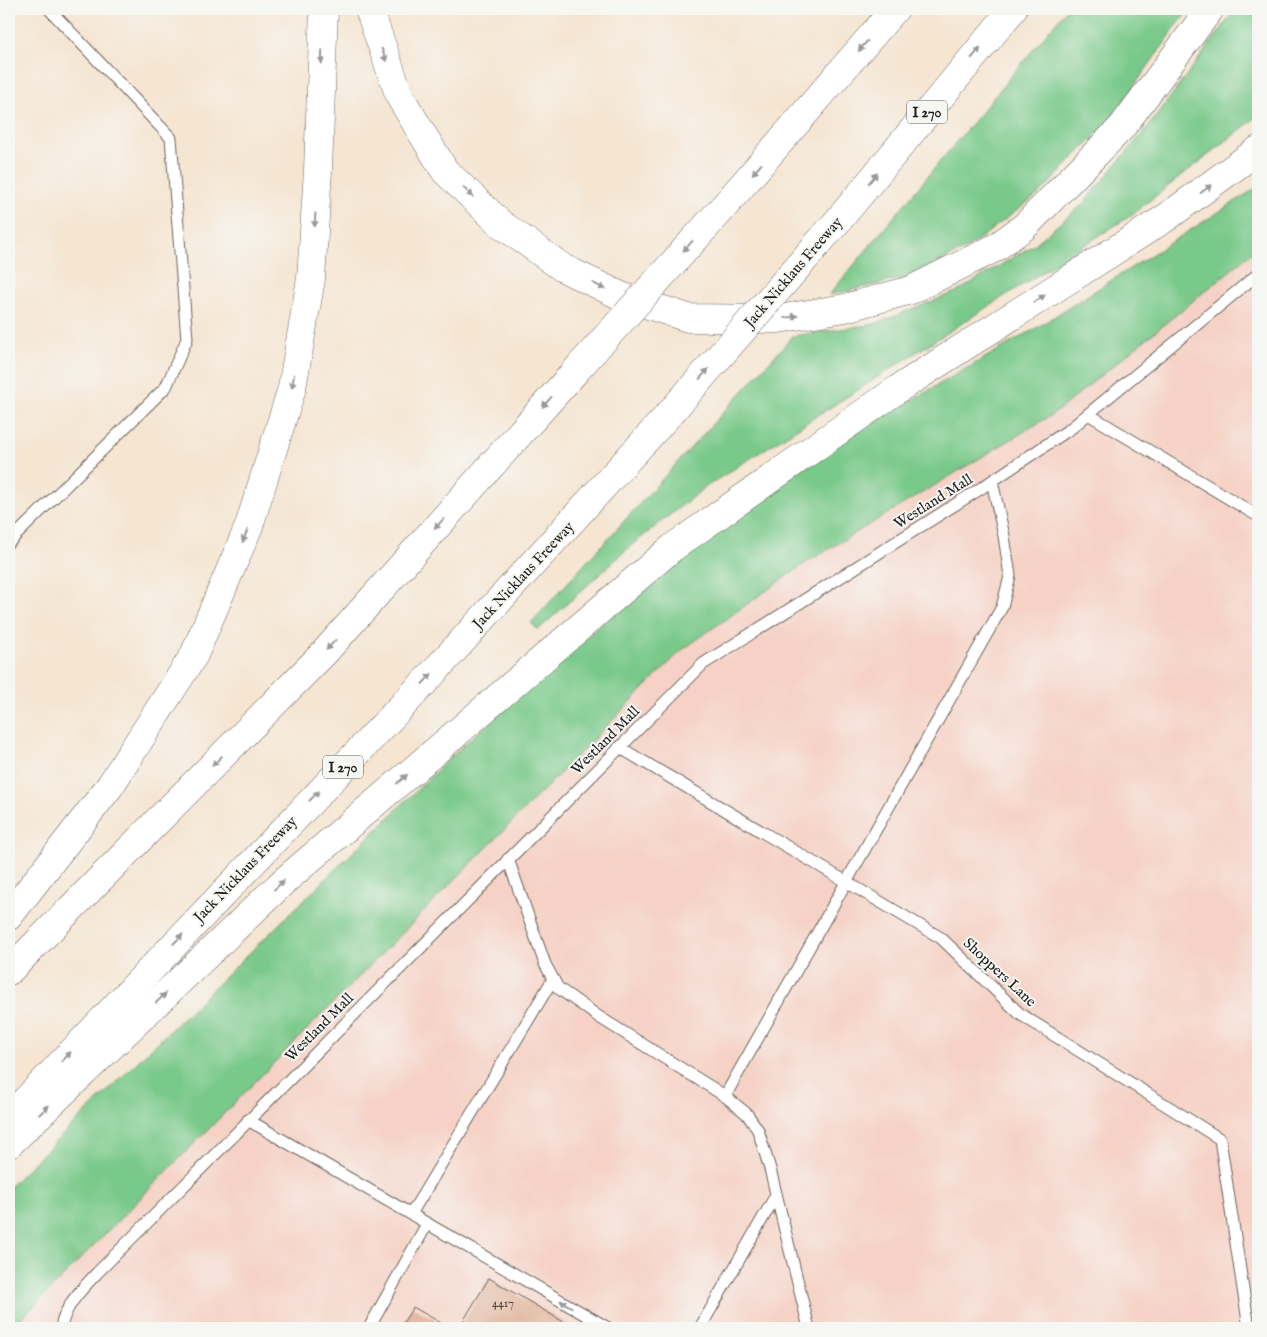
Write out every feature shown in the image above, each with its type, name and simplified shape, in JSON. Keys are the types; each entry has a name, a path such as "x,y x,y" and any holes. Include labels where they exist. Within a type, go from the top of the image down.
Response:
{"highway":[{"path":"9,916 110,786 194,655 249,526 292,388 311,279 318,170 324,9"},
{"path":"368,9 400,97 445,171 501,224 563,268 621,296 688,318 778,319 845,308 911,290 995,248 1024,228 1122,127 1210,9"},
{"path":"9,971 324,653 721,210 895,9"},
{"name":"Jack Nicklaus Freeway","path":"9,1118 422,685 672,411 842,216 1013,9"},
{"path":"9,1144 283,882 672,548 898,389 1166,217 1258,150"}],"lane":[{"path":"9,542 166,387 187,339 171,138 49,9"},
{"name":"Westland Mall","path":"61,1328 64,1314 78,1293 618,747 703,664 992,481 1070,429 1258,274"},
{"path":"1088,414 1258,516"},
{"path":"725,1096 1002,607 1010,576 992,481"},
{"name":"Shoppers Lane","path":"618,747 846,880 941,938 1020,1014 1220,1139 1249,1328"},
{"path":"508,859 545,964 558,988 570,998 725,1096 746,1114 758,1130 809,1328"},
{"path":"410,1214 553,979"},
{"path":"248,1120 608,1328"},
{"path":"700,1328 776,1195"},
{"path":"369,1328 427,1224"}],"shaded area":[{"path":"1258,248 1258,1328 12,1328 682,650 807,562 1055,413"}],"green space":[{"path":"1067,9 1189,9 1109,121 1040,193 966,249 905,278 829,295"},
{"path":"1236,9 1258,9 1258,116 1130,216 704,488 632,545 538,630 531,623 793,336 875,324 958,291 1035,244 1084,203 1151,123"},
{"path":"1258,187 1258,248 1055,413 807,562 682,650 12,1328 9,1328 9,1187 459,749 691,545 836,444 1038,327"}],"building":[{"path":"489,1278 574,1328 459,1328"},
{"path":"413,1307 450,1328 400,1328"}]}
